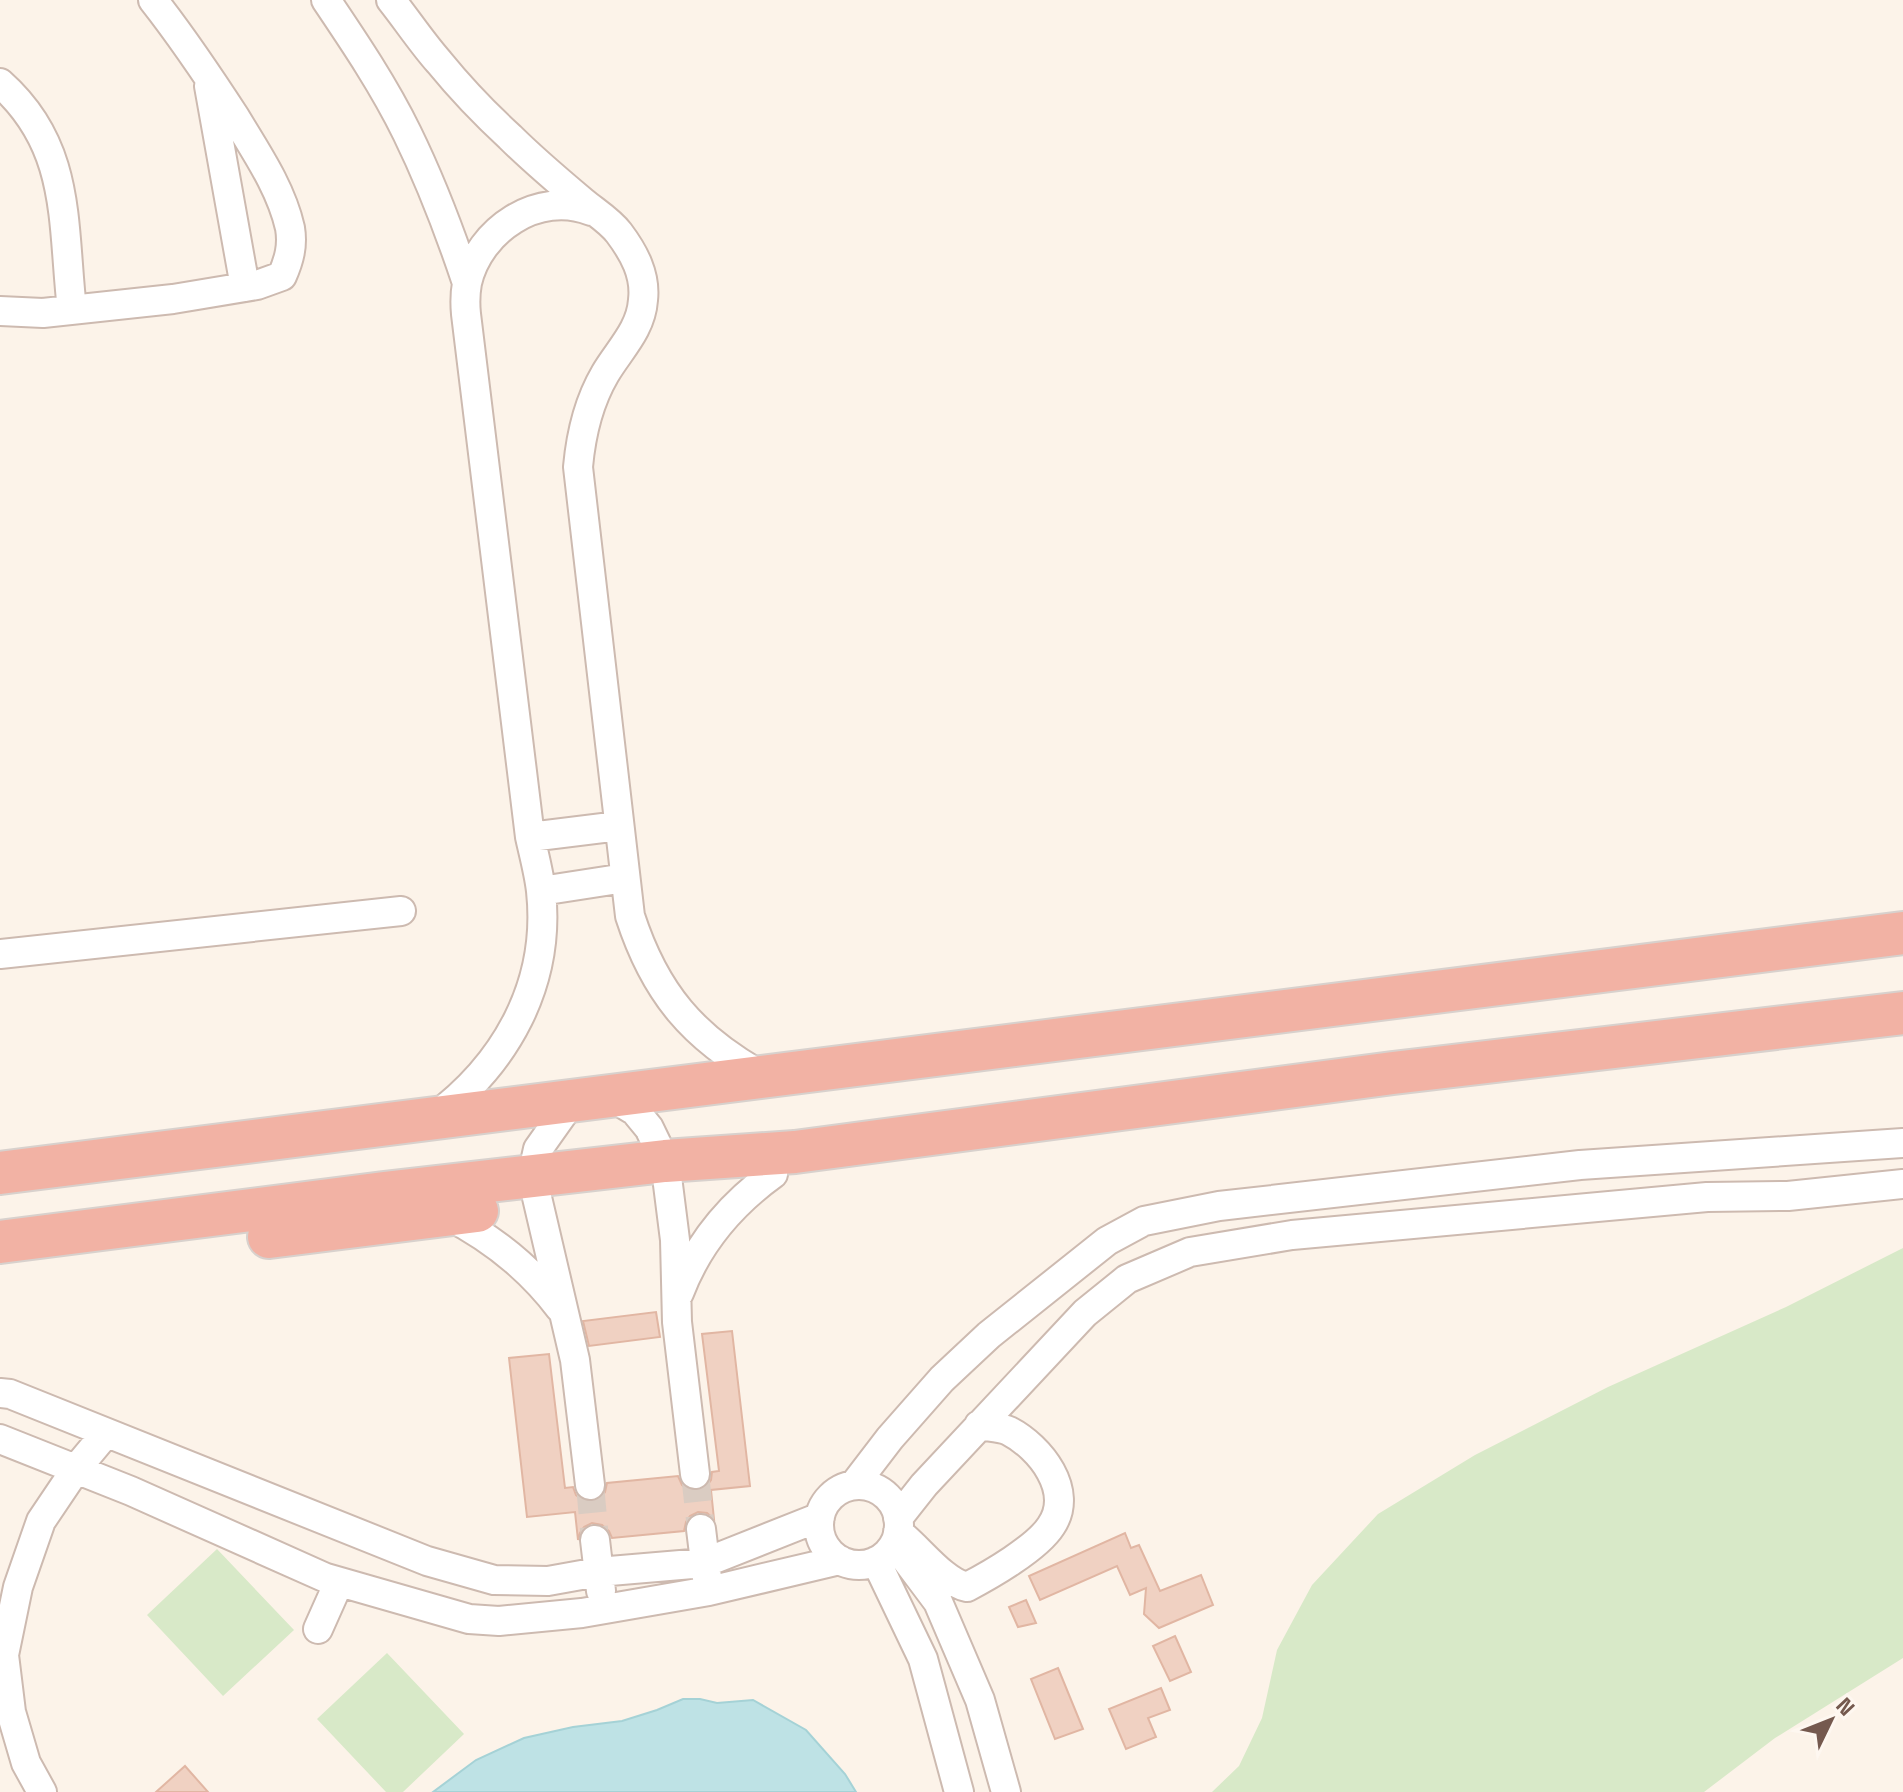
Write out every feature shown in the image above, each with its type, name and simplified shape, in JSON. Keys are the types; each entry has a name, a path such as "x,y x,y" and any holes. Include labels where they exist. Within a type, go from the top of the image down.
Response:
{"highway":[{"path":"0,1173 1903,933"},
{"path":"0,1242 384,1193 535,1190 667,1174 795,1152 1393,1073 1903,1013"},
{"path":"667,1174 773,1174 1308,1105 1358,1094 1393,1073"},
{"path":"0,1249 45,1255 116,1255 447,1215 535,1190"}],"street":[{"path":"0,311 43,313 173,299 257,285 282,276 291,256 290,230 264,164 185,40 153,0"},
{"path":"326,0 380,83 406,131 450,231 467,283"},
{"path":"391,0 473,100 543,168 619,232 640,270 644,286 640,316 634,331 603,377 590,407 580,442 578,467 630,916 648,963 674,1005 715,1046 764,1077"},
{"path":"206,73 245,287"},
{"path":"0,83 14,95 35,124 51,155 60,183 72,310"},
{"path":"432,1119 485,1071 500,1052 524,1008 533,983 542,932 541,891 530,837 468,330 467,283 479,253 489,239 517,217 532,210 560,205 599,215"},
{"path":"530,837 619,826"},
{"path":"541,891 625,878"},
{"path":"0,954 401,911"},
{"path":"590,1485 575,1360 535,1190 538,1149 553,1125 591,1099 635,1111 649,1128 667,1174 675,1240 676,1301 695,1474"},
{"path":"854,1485 942,1379 989,1335 1107,1241 1144,1221 1219,1206 1580,1165 1903,1143"},
{"path":"676,1301 693,1262 716,1226 742,1198 773,1174"},
{"path":"959,1792 892,1539 895,1506 878,1489 854,1485 832,1496 824,1505 820,1517 823,1541 830,1552 851,1564 864,1564 892,1539 924,1485 979,1425 1085,1313 1127,1279 1190,1252 1292,1235 1707,1197 1788,1196 1903,1184"},
{"path":"447,1215 515,1259 566,1316"},
{"path":"0,1393 10,1394 427,1561 494,1580 548,1581 598,1572 704,1563 820,1517"},
{"path":"892,1539 912,1542 950,1581 967,1587 1039,1541 1053,1524 1060,1499 1052,1472 1032,1446 1006,1430 979,1425"},
{"path":"42,1792 26,1763 11,1712 4,1655 18,1587 41,1521 76,1469 106,1433"},
{"path":"0,1439 131,1491 326,1578 469,1619 499,1621 582,1613 709,1591 840,1560"},
{"path":"701,1529 709,1591"},
{"path":"892,1539 938,1602 980,1700 1006,1792"},
{"path":"595,1540 604,1609"},
{"path":"318,1629 339,1582"}],"green space":[{"path":"1903,1248 1903,1658 1775,1738 1704,1792 1212,1792 1239,1766 1262,1718 1277,1650 1312,1585 1378,1514 1475,1455 1608,1387 1786,1307"},
{"path":"217,1549 294,1630 223,1696 147,1615"},
{"path":"387,1653 464,1734 403,1792 386,1792 317,1719"}],"water":[{"path":"683,1699 717,1703 753,1700 806,1730 845,1774 856,1792 433,1792 476,1760 524,1738 573,1727 622,1721"}],"building":[{"path":"656,1312 660,1337 589,1346 583,1321"},
{"path":"732,1331 750,1486 711,1490 714,1519 707,1513 698,1512 690,1516 684,1531 612,1538 602,1525 592,1523 584,1527 578,1540 575,1512 527,1517 509,1358 549,1354 565,1488 573,1487 576,1495 591,1502 600,1499 607,1483 678,1476 682,1485 696,1491 706,1487 712,1472 719,1471 702,1334"},
{"path":"1125,1533 1131,1548 1139,1545 1160,1591 1201,1575 1213,1605 1159,1628 1144,1614 1146,1588 1130,1595 1117,1566 1040,1600 1029,1576"},
{"path":"1026,1600 1036,1623 1018,1627 1009,1607"},
{"path":"1175,1636 1191,1672 1170,1681 1153,1646"},
{"path":"1058,1668 1083,1729 1055,1739 1031,1679"},
{"path":"1161,1688 1170,1710 1148,1718 1156,1737 1126,1749 1109,1709"},
{"path":"185,1766 208,1792 156,1792"}],"tunnel":[{"path":"695,1474 701,1529"},
{"path":"590,1485 595,1540"}]}
